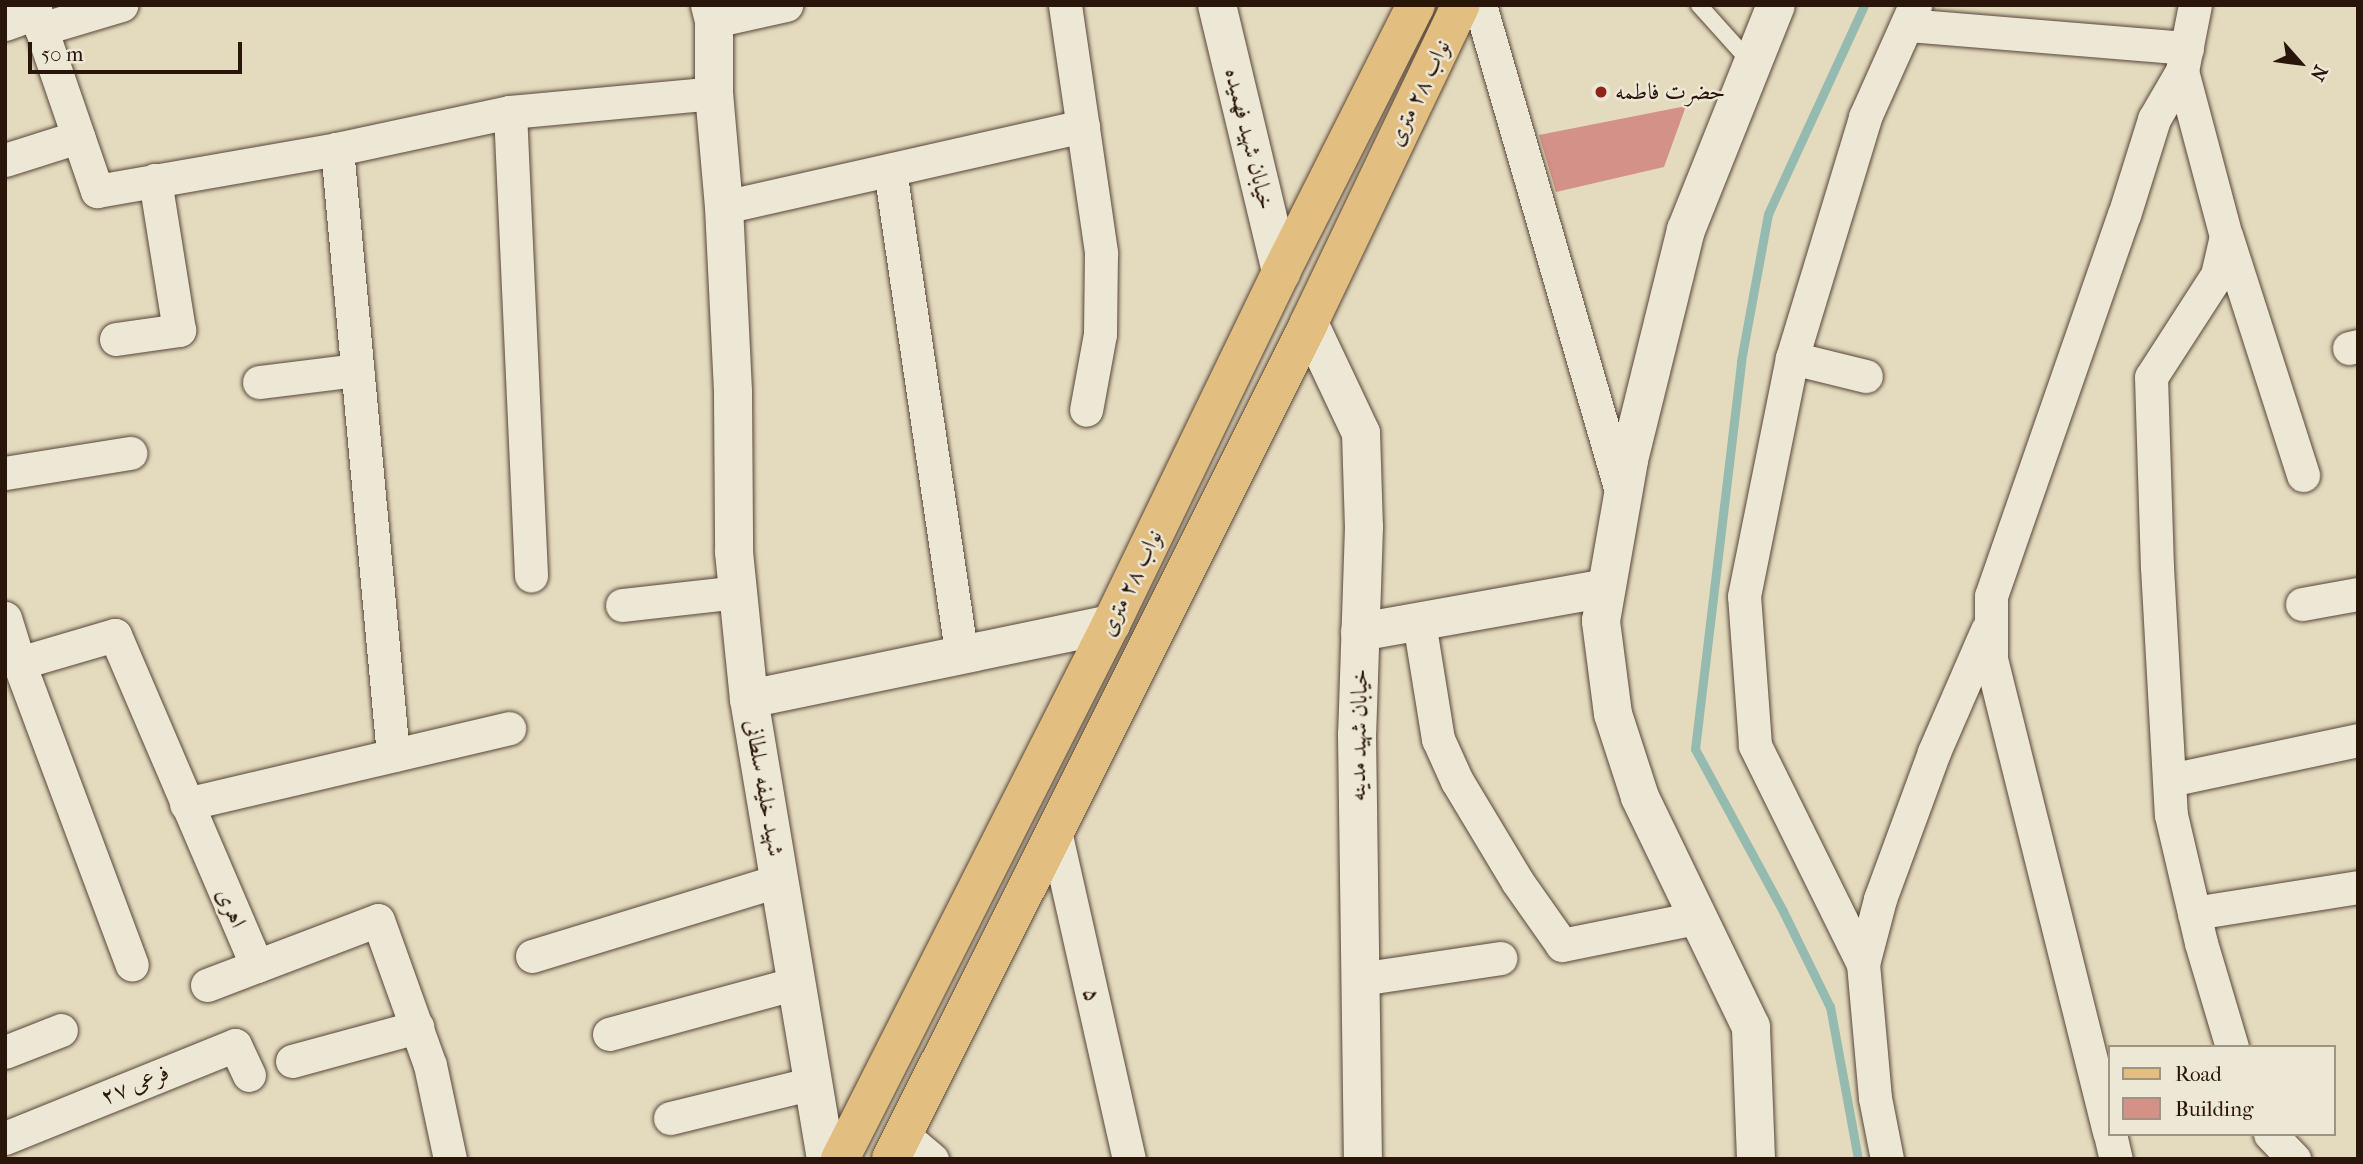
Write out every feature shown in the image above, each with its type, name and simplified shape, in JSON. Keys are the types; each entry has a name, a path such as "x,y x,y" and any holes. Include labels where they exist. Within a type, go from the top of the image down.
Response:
{"main road":[{"name":"نواب ۲۸ متری","path":"840,1159 1111,624 1281,272 1416,5"},
{"name":"نواب ۲۸ متری","path":"897,1147 1309,323 1461,5"}],"street":[{"path":"5,24 37,16 121,5"},
{"path":"749,699 734,552 733,393 724,207 714,93 712,13 786,5"},
{"path":"1065,5 1101,253 1100,334 1086,410"},
{"name":"خیابان شهید فهمیده","path":"1217,5 1281,272"},
{"path":"1480,5 1623,498"},
{"path":"1756,1159 1751,1027 1696,918 1688,893 1640,797 1612,714 1601,621 1623,498 1662,318 1686,230 1776,5"},
{"path":"2108,1125 1991,660 1991,596 2124,215 2154,119 2184,59 2195,5"},
{"path":"1863,964 1755,745 1744,596 1792,358 1865,117 1911,15 2184,59"},
{"path":"37,16 97,191 337,149 510,112 714,93"},
{"path":"2184,59 2226,236 2303,475"},
{"path":"510,112 531,576"},
{"path":"724,207 1083,126"},
{"path":"5,160 78,137"},
{"path":"337,149 393,755"},
{"path":"890,170 962,655"},
{"path":"116,339 178,330 155,180"},
{"path":"2226,236 2217,275 2151,377 2157,567 2171,815 2194,913 2231,1045"},
{"name":"خیابان شهید مدینه","path":"1309,323 1361,433 1364,527 1357,734 1363,1159"},
{"path":"1792,358 1866,376"},
{"path":"258,382 356,370"},
{"path":"5,473 130,453"},
{"path":"1360,632 1606,588"},
{"path":"622,605 738,592"},
{"path":"2302,604 2358,594"},
{"path":"5,618 19,663 132,965"},
{"path":"1419,622 1438,739 1457,781 1510,870 1562,945 1696,918"},
{"path":"1887,1159 1875,1098 1863,964 1880,899 1934,751 1990,622"},
{"name":"شهید خلیفه سلطانی","path":"826,1159 749,699 1111,624"},
{"name":"اهری","path":"19,663 115,635 257,966"},
{"path":"186,804 509,728"},
{"path":"2170,780 2358,740"},
{"name":"۵","path":"1055,831 1129,1159"},
{"path":"532,956 779,880"},
{"path":"2194,913 2358,887"},
{"path":"207,985 378,920 430,1065 450,1159"},
{"path":"1360,979 1500,958"},
{"path":"609,1034 797,983"},
{"path":"292,1061 417,1027"},
{"path":"5,1052 61,1030"},
{"name":"فرعی ۲۷","path":"5,1138 235,1045 249,1075"},
{"path":"670,1118 814,1083"},
{"path":"2111,1136 2116,1159"},
{"path":"2272,1136 2294,1159"},
{"path":"897,1147 932,1159"}],"lane":[{"path":"1699,5 1751,64"}],"building":[{"path":"1686,106 1664,167 1556,192 1539,135"}],"waterway":[{"path":"1858,1159 1830,1007 1783,911 1695,749 1741,361 1768,214 1864,5"}],"place":[{"name":"حضرت فاطمه","path":"1601,92"}]}
